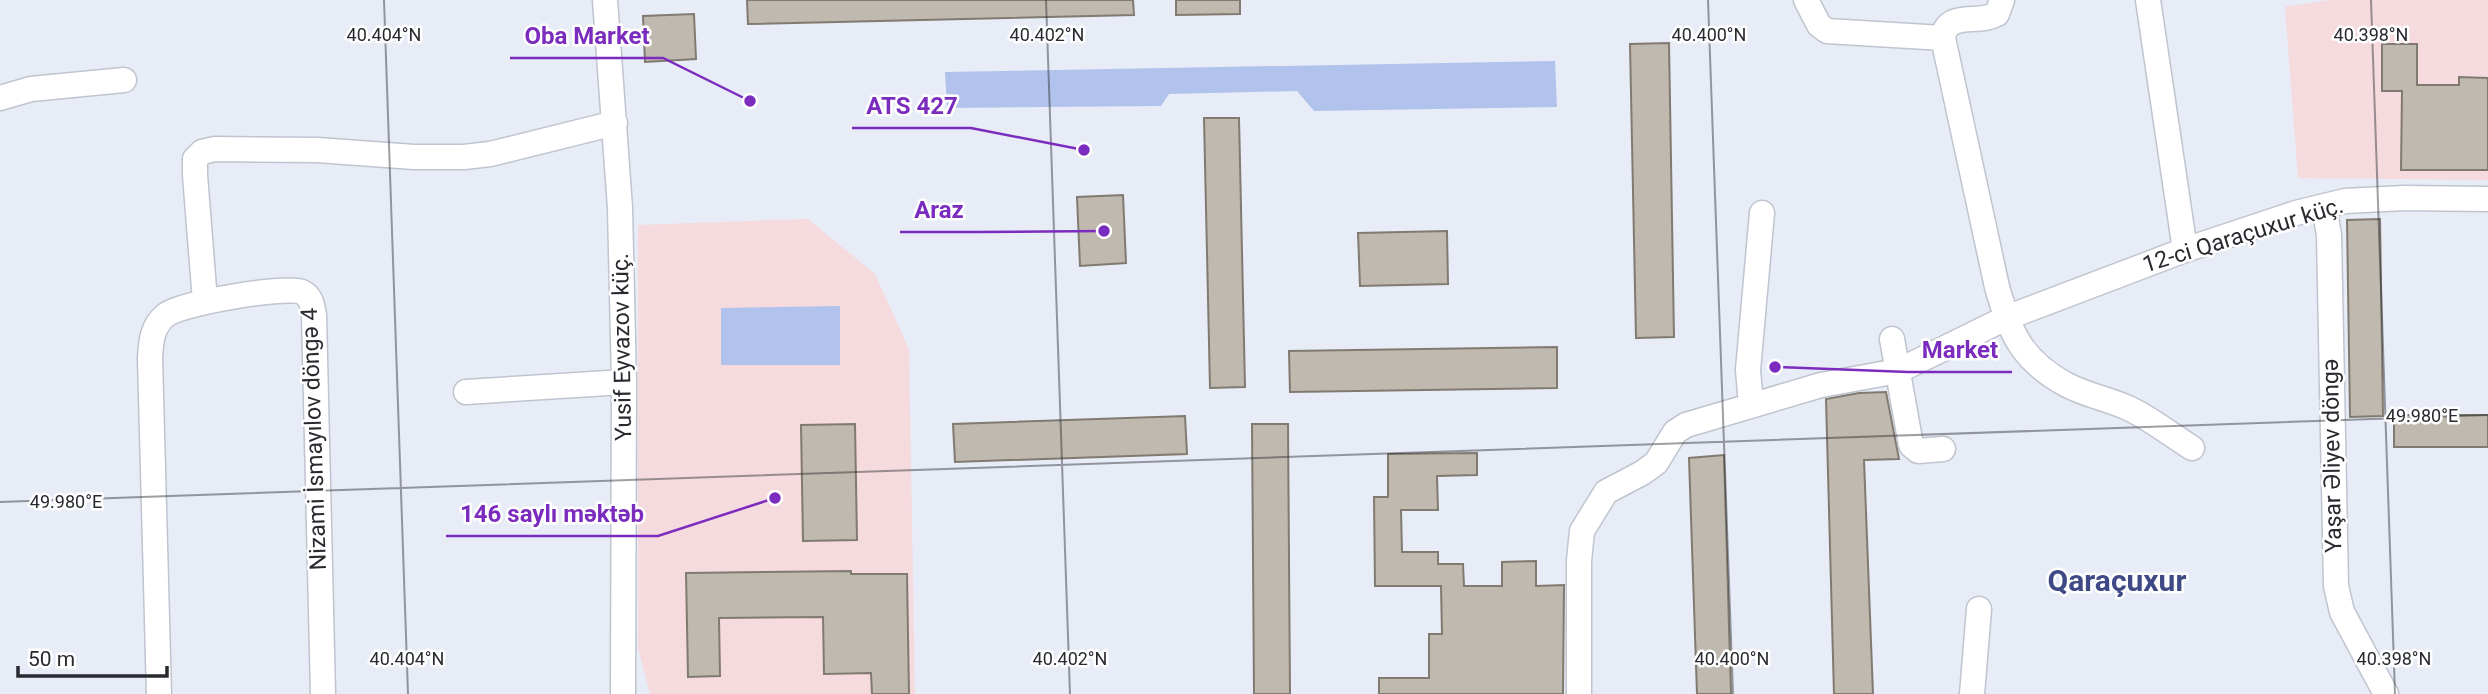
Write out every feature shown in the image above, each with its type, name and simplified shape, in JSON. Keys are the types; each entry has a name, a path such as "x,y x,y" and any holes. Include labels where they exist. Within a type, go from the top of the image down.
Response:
{"street":[{"name":"Yusif Eyvazov küç.","path":"605,0 621,208 624,382 623,694"},
{"path":"1806,0 1819,25 1827,31 1943,38"},
{"path":"2002,0 1997,14 1951,22 1945,27 1943,38 2006,317 2018,345 2039,366 2067,385 2129,408 2192,448"},
{"path":"2148,0 2185,250"},
{"path":"0,98 30,89 124,80"},
{"path":"205,301 195,167 195,159 202,152 215,149 317,150 414,157 464,157 490,154 615,123"},
{"name":"12-ci Qaraçuxur küç.","path":"1579,694 1579,561 1582,531 1606,492 1656,463 1675,432 1686,425 1821,385 1898,371 2006,317 2185,250 2295,213 2346,201 2488,199"},
{"name":"Yaşar Əliyev döngə","path":"2324,206 2329,235 2336,586 2342,612 2386,694"},
{"path":"1751,405 1748,370 1762,213"},
{"name":"Nizami İsmayılov döngə 4","path":"159,694 150,358 152,337 157,324 168,313 205,301 292,289 307,295 314,315 323,694"},
{"path":"1892,339 1911,445 1918,451 1943,449"},
{"path":"466,392 624,382"},
{"path":"1972,694 1979,609"}],"shaded area":[{"path":"2329,0 2488,0 2488,180 2298,178 2285,7"},
{"path":"1555,61 1557,107 1314,111 1297,91 1169,94 1161,106 947,108 945,72"},
{"path":"808,219 875,274 909,349 915,694 650,694 638,648 638,225"},
{"path":"840,306 840,365 721,365 721,308"}],"building":[{"path":"747,0 1133,0 1134,15 748,24"},
{"path":"1176,0 1240,0 1240,14 1176,15"},
{"path":"694,14 696,59 645,62 643,16"},
{"path":"1669,43 1674,337 1636,338 1630,44"},
{"path":"2382,44 2417,44 2417,85 2459,85 2459,77 2488,78 2488,170 2401,170 2402,91 2382,91"},
{"path":"1204,118 1239,118 1245,387 1210,388"},
{"path":"1123,195 1126,263 1080,266 1077,197"},
{"path":"2380,219 2383,416 2350,417 2347,220"},
{"path":"1447,231 1448,284 1360,286 1358,233"},
{"path":"1557,347 1557,388 1290,392 1289,351"},
{"path":"1886,392 1899,459 1864,460 1873,694 1834,694 1826,399 1859,393"},
{"path":"2394,415 2488,415 2488,447 2394,447"},
{"path":"1185,416 1187,454 955,462 953,424"},
{"path":"855,424 857,540 803,541 801,425"},
{"path":"1252,424 1288,424 1290,694 1254,694"},
{"path":"1477,453 1477,475 1437,476 1438,510 1401,510 1402,552 1438,552 1438,564 1463,564 1464,586 1502,586 1502,562 1536,561 1536,586 1564,585 1563,694 1379,694 1379,678 1429,678 1429,634 1442,634 1441,586 1375,586 1374,497 1388,497 1388,454"},
{"path":"1724,455 1731,694 1697,694 1689,458"},
{"path":"851,571 851,574 907,574 909,694 872,694 871,673 824,674 823,617 719,618 720,676 688,677 686,573"}],"place":[{"name":"Oba Market","path":"750,101"},
{"name":"ATS 427","path":"1084,150"},
{"name":"Araz","path":"1104,231"},
{"name":"Market","path":"1775,367"},
{"name":"146 saylı məktəb","path":"775,498"}],"district":[{"name":"Qaraçuxur","path":"2117,580"}]}
